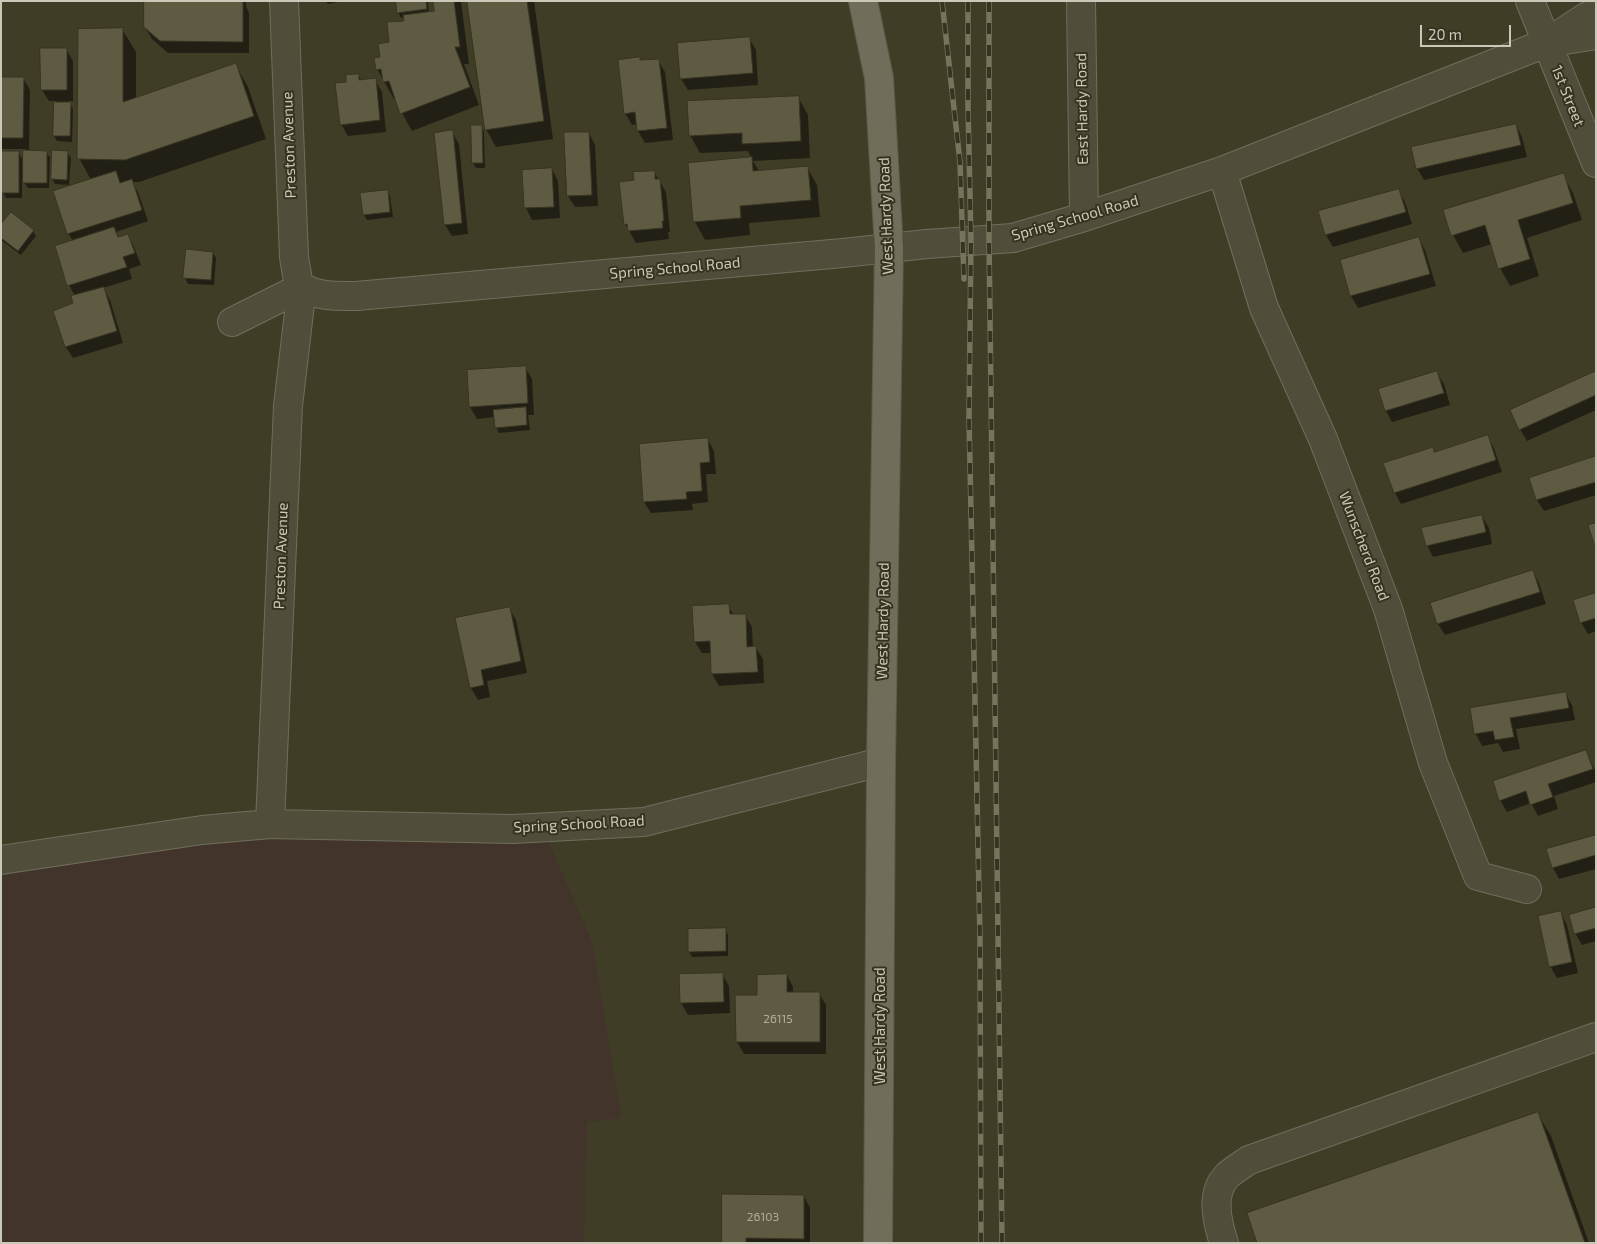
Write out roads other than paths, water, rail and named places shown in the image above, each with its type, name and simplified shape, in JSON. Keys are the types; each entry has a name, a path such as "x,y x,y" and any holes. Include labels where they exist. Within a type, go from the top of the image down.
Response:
{"main road":[{"name":"West Hardy Road","path":"863,1 879,78 889,248 881,762 878,1243"}],"street":[{"name":"Preston Avenue","path":"270,824 288,406 305,290 298,281 294,257 284,1"},
{"name":"East Hardy Road","path":"1081,1 1084,217"},
{"name":"1st Street","path":"1530,1 1596,163"},
{"name":"Spring School Road","path":"305,290 318,294 356,296 927,244 1013,238 1084,217 1222,171 1546,43 1586,17 1596,13"},
{"name":"Spring School Road","path":"1546,43 1596,35"},
{"name":"Wunscherd Road","path":"1222,171 1264,308 1323,439 1388,609 1433,763 1478,876 1527,889"},
{"path":"232,322 305,290"},
{"name":"Spring School Road","path":"1,860 202,830 270,824 513,829 644,822 881,762"},
{"path":"1224,1243 1216,1211 1217,1194 1226,1176 1249,1160 1596,1037"}],"railway":[{"path":"942,1 960,162 964,279"},
{"path":"968,1 971,241 969,418 980,939 981,1243"},
{"path":"989,1 989,239 1002,1243"}]}
